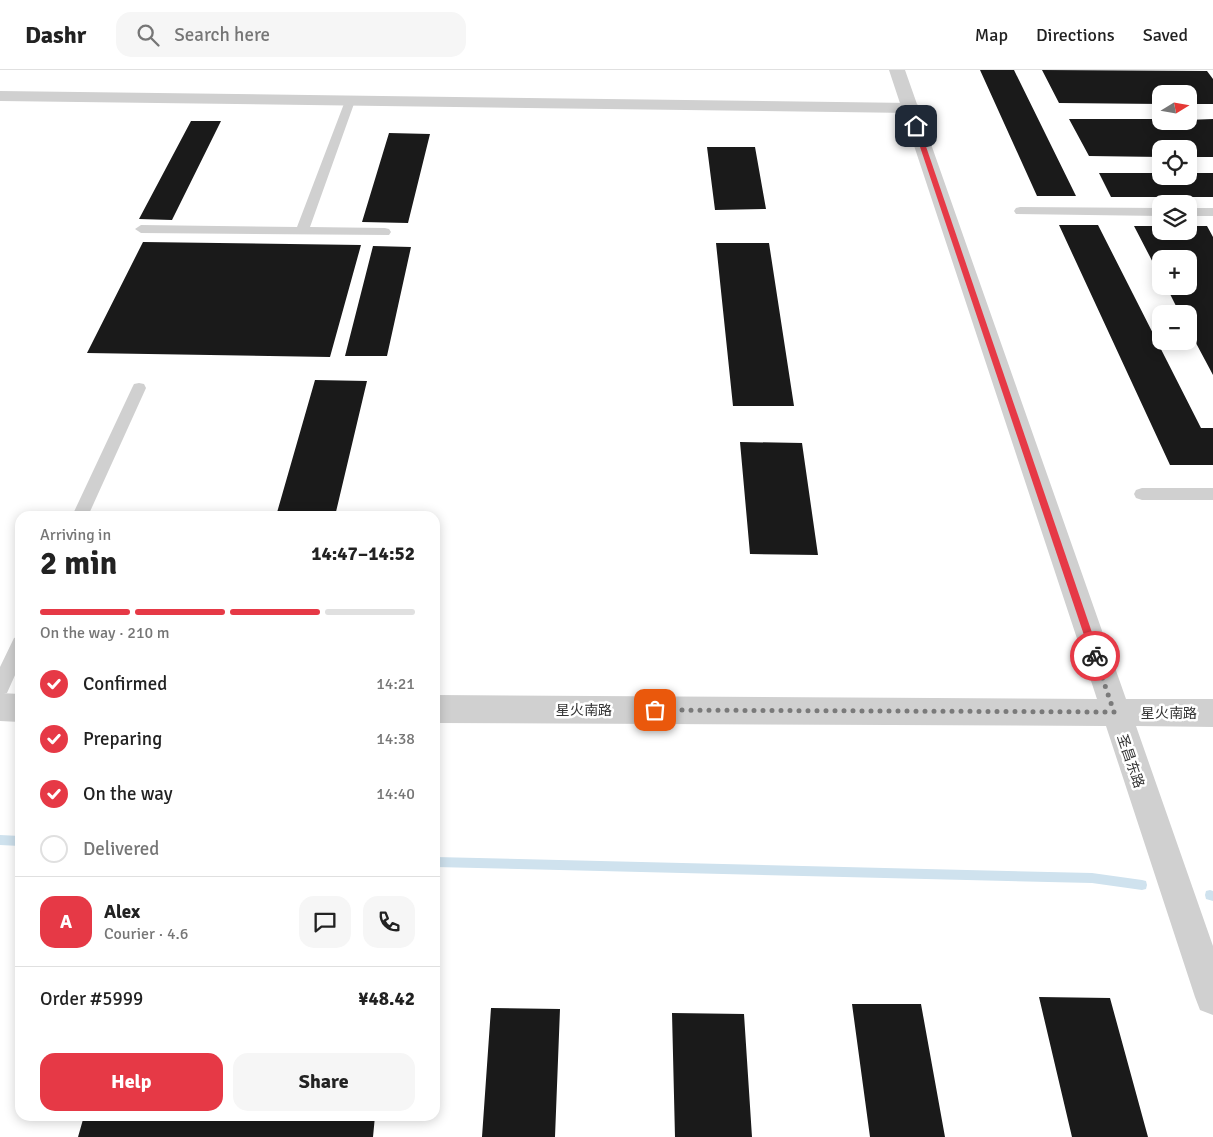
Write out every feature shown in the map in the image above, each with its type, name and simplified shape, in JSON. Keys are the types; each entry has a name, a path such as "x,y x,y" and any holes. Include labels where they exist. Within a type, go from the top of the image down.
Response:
{"street":[{"name":"圣昌东路","path":"897,70 1114,712 1213,997"},
{"path":"0,96 910,108"},
{"path":"0,708 15,708"},
{"name":"星火南路","path":"440,709 1213,713"}],"lane":[{"path":"302,231 350,101"},
{"path":"1020,211 1152,212"},
{"path":"1197,212 1213,212"},
{"path":"141,229 385,232"},
{"path":"82,511 139,388"},
{"path":"1142,494 1213,494"},
{"path":"0,687 15,655"}],"building":[{"path":"980,70 1014,70 1076,196 1037,196"},
{"path":"1042,70 1207,71 1213,79 1213,104 1198,104 1198,85 1152,85 1152,104 1059,103"},
{"path":"1069,119 1152,119 1152,130 1198,130 1198,120 1213,119 1213,157 1197,157 1197,140 1152,140 1152,157 1089,156"},
{"path":"191,121 221,121 172,220 139,219"},
{"path":"389,133 430,134 408,223 362,222"},
{"path":"707,147 755,147 766,209 715,210"},
{"path":"1099,173 1152,173 1152,185 1197,185 1197,173 1213,173 1213,197 1152,195 1152,197 1111,197"},
{"path":"1059,225 1098,225 1152,331 1152,350 1161,350 1201,428 1213,428 1213,465 1170,465"},
{"path":"1134,226 1152,226 1152,240 1197,240 1197,226 1207,226 1213,237 1213,375 1197,345 1197,305 1176,305 1170,295 1197,295 1197,250 1152,250 1152,261"},
{"path":"143,242 361,245 330,357 87,353"},
{"path":"716,243 769,243 794,406 733,406"},
{"path":"373,246 411,247 387,356 345,356"},
{"path":"315,380 367,381 336,511 277,511"},
{"path":"740,442 802,443 818,555 750,554"},
{"path":"1039,997 1110,998 1148,1137 1072,1137"},
{"path":"852,1004 921,1004 945,1137 870,1137"},
{"path":"491,1008 560,1009 555,1137 482,1137"},
{"path":"672,1013 744,1014 752,1137 675,1137"},
{"path":"83,1121 375,1121 373,1137 78,1137"}],"waterway":[{"path":"0,840 15,841"},
{"path":"440,862 1092,878 1142,885"}],"way so far":[{"path":"655,710 1114,712 1095,656"}],"route":[{"path":"916,126 1095,656"}]}
